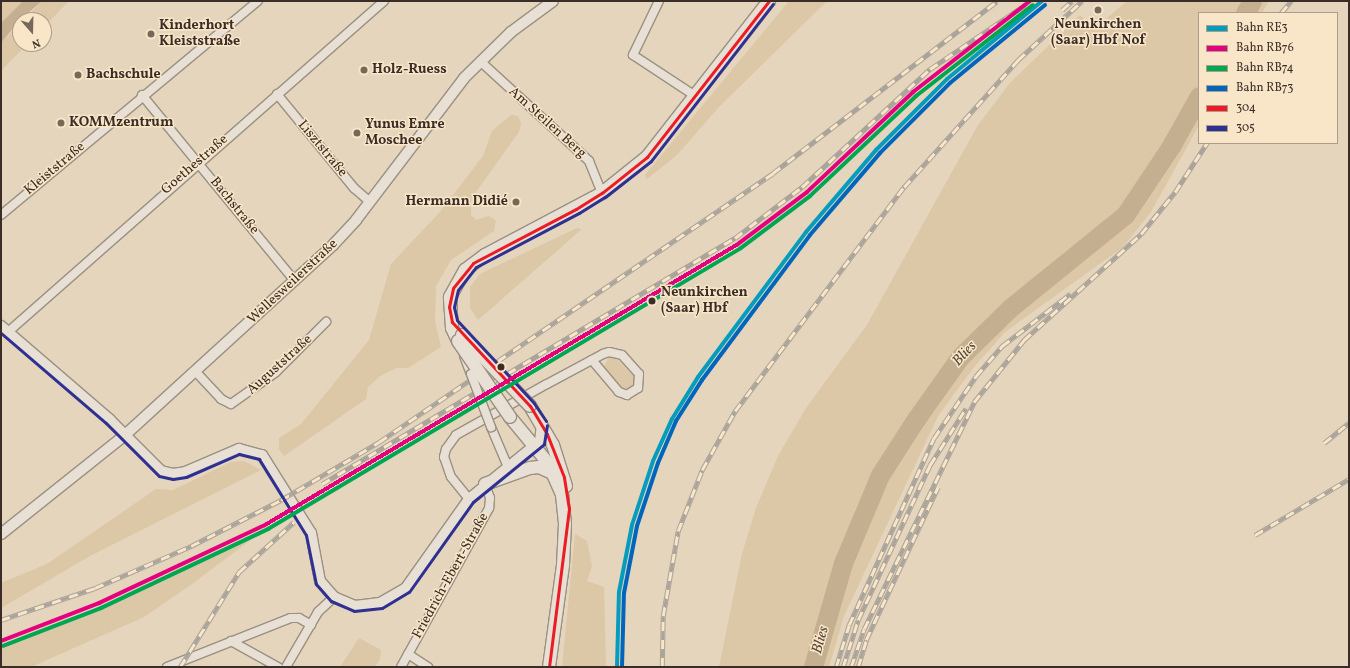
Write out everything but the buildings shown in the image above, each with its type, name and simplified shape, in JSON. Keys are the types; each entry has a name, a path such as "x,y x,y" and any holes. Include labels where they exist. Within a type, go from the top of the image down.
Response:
{"main road":[{"path":"565,524 562,495 554,474 510,417 458,341 452,322 450,297 458,279 485,255 602,193 647,157 769,1"},
{"path":"452,322 530,406 542,424 559,461 568,494 549,667"},
{"path":"485,484 530,468 539,468 554,474"}],"street":[{"name":"Kleiststraße","path":"1,215 142,95 258,1"},
{"name":"Goethestraße","path":"4,329 384,1"},
{"name":"Wellesweilerstraße","path":"1,534 125,435 333,246 370,202 480,61 511,32 553,1"},
{"path":"659,1 634,55 694,95"},
{"name":"Am Steilen Berg","path":"480,61 589,161 602,193"},
{"name":"Lisztstraße","path":"276,94 354,188 370,202"},
{"name":"Bachstraße","path":"142,95 295,281"},
{"name":"Auguststraße","path":"196,372 221,399 231,404 276,372 326,322"},
{"path":"4,329 125,435 150,464 161,471 173,474 239,449 262,455 311,533 316,571 334,597 345,603 367,605 400,594 413,581 469,499 485,484 540,441 542,424"},
{"path":"458,341 508,467"},
{"path":"469,499 457,486 446,467 446,448 453,438 592,360 609,352 622,355 639,374 638,388 627,395 619,392 592,360"},
{"name":"Friedrich-Ebert-Straße","path":"401,667 489,508 491,503 485,484"},
{"path":"286,667 318,612 334,597"},
{"path":"167,667 291,618 299,618 311,624"},
{"path":"231,641 278,667"},
{"path":"408,654 428,667"}],"shaded area":[{"path":"1,1 23,1 12,12 1,23"},
{"path":"23,1 42,1 29,12 12,12"},
{"path":"42,1 69,1 52,19 52,12 32,12"},
{"path":"789,1 827,1 719,107 677,155 647,179 645,175"},
{"path":"1127,1 1269,1 1263,12 1198,12 1198,127 1151,212 1123,247 1005,332 974,367 938,416 844,616 829,667 719,667 742,554 756,508 778,456 806,408 867,325 978,125 1010,83 1080,15 1094,29"},
{"path":"12,12 12,30 1,43 1,23"},
{"path":"12,32 12,52 19,52 1,71 1,43"},
{"path":"511,115 518,116 521,123 519,132 471,199 471,215 476,220 489,216 496,221 494,231 451,260 436,286 435,321 441,347 408,368 396,368 380,376 368,387 366,399 284,456 279,449 279,438 301,424 369,340 391,264 439,213 483,156 492,131"},
{"path":"577,228 582,229 478,320 470,308 470,287 480,274"},
{"path":"609,357 616,358 635,378 634,385 630,389 622,389 604,367"},
{"path":"244,461 261,470 90,556 1,608 1,583 47,564 156,489 173,490 231,462"},
{"path":"575,534 587,541 592,566 587,581 604,587 606,667 562,667"},
{"path":"252,536 252,539 192,584 144,617 31,667 1,667 1,648 105,607"},
{"path":"359,638 381,650 380,659 375,667 340,667"}],"waterway":[{"name":"Blies","path":"1246,12 1252,1"},
{"name":"Blies","path":"813,667 843,563 880,475 916,419 960,357 1010,308 1125,215 1171,146 1198,98"}],"railway":[{"path":"1,620 95,588 191,546 281,500 379,442 773,173 997,1"},
{"path":"1062,10 1072,1"},
{"path":"662,667 663,616 678,531 702,470 735,411 904,187 1018,60 1082,1"},
{"path":"1282,12 1291,1"},
{"path":"322,484 735,238 802,187 930,69 1025,5"},
{"path":"851,667 864,629 974,402 1024,340 1141,234 1175,192 1206,144"},
{"path":"836,667 849,625 934,438 976,376 1002,346 1070,294"},
{"path":"843,667 858,620 930,465 966,408"},
{"path":"1324,443 1349,423"},
{"path":"1255,535 1349,479"},
{"path":"858,667 866,640 938,487"},
{"path":"180,667 239,572 294,522"}],"rail line":[{"name":"RB76","path":"1,641 99,603 265,525 738,244 807,192 913,92 1030,1"},
{"name":"RE3","path":"617,667 619,592 632,525 653,461 672,419 698,377 806,232 876,150 947,79 1042,1"},
{"name":"RB74","path":"3,646 101,608 268,529 741,248 810,196 916,96 1033,5"},
{"name":"RB73","path":"622,667 624,593 637,526 658,463 676,421 702,380 810,235 880,153 950,83 1045,5"}],"transit line":[{"name":"304","path":"549,667 569,509 564,477 547,434 530,406 452,322 449,307 453,288 473,263 576,209 602,193 647,157 769,1"},
{"name":"305","path":"546,421 534,403 457,320 454,307 458,290 476,267 579,213 605,197 651,161 773,4"},
{"name":"305","path":"1,333 106,423 159,476 173,479 186,477 239,454 259,459 306,535 316,584 331,601 354,611 382,608 409,592 473,502 544,444 547,425"}],"place":[{"name":"Neunkirchen (Saar) Hbf Nof","path":"1098,10"},
{"name":"Kinderhort Kleiststraße","path":"151,34"},
{"name":"Holz-Ruess","path":"364,70"},
{"name":"Bachschule","path":"78,75"},
{"name":"KOMMzentrum","path":"61,123"},
{"name":"Yunus Emre Moschee","path":"357,133"},
{"name":"Hermann Didié","path":"516,202"},
{"name":"Neunkirchen (Saar) Hbf","path":"652,301"}]}
